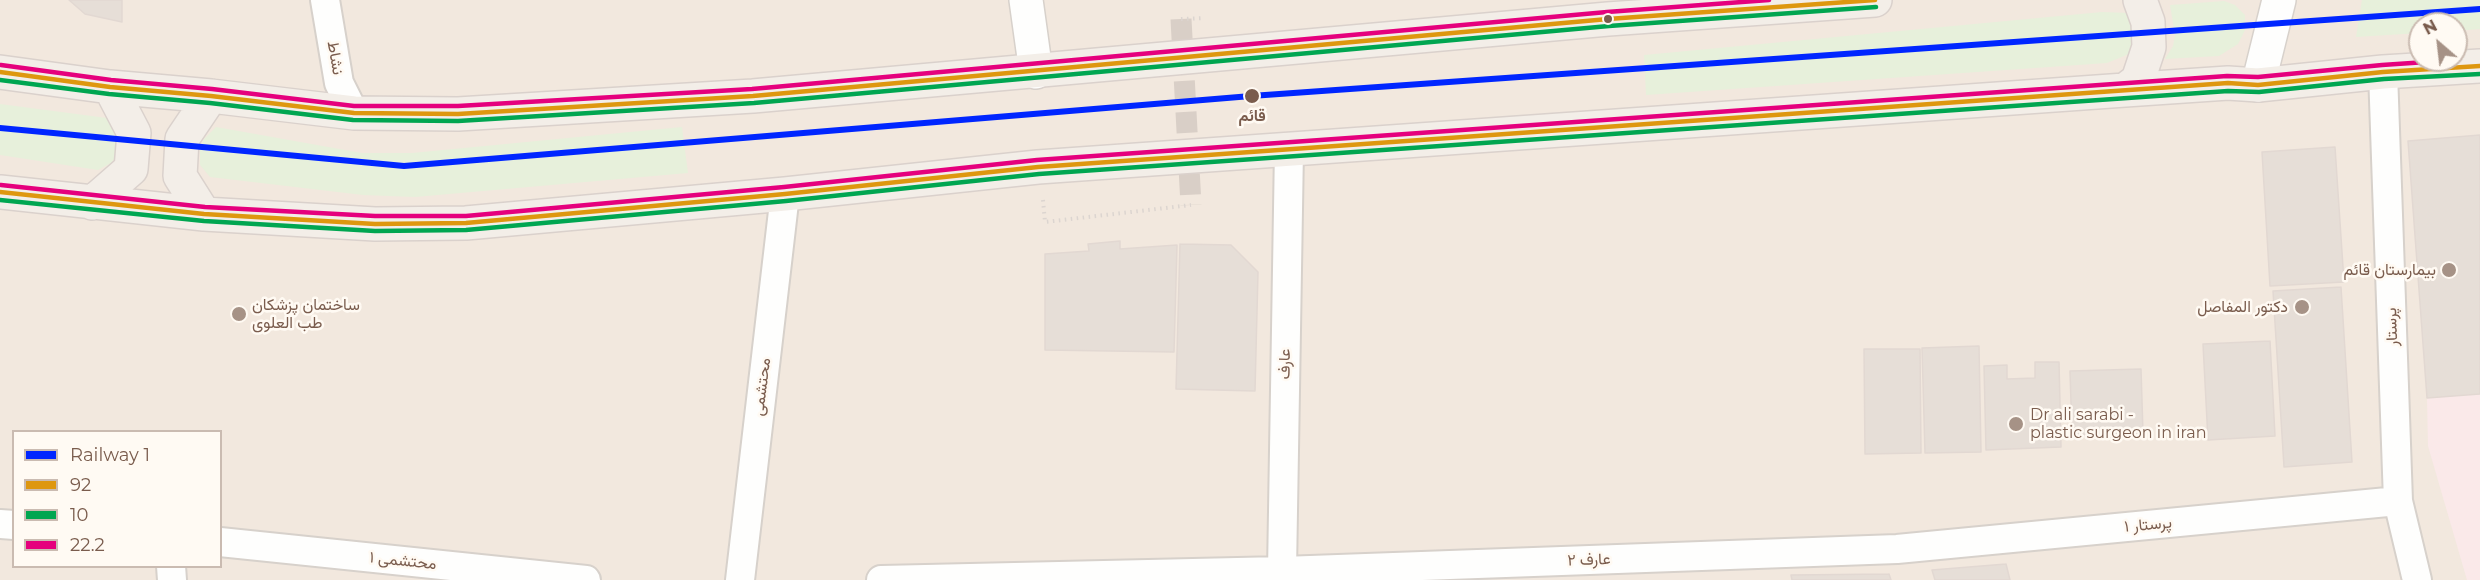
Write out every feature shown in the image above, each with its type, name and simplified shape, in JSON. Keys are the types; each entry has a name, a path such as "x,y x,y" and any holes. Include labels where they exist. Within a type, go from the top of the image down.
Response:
{"main road":[{"path":"0,72 110,87 212,96 354,113 458,114 753,96 1608,19 1875,0"},
{"path":"2125,90 2138,80 2149,47 2148,22 2140,0"},
{"path":"0,192 204,214 375,224 466,223 785,194 1038,167 2228,83 2258,85 2384,72 2480,66"},
{"path":"92,203 131,169 134,133 110,87"},
{"path":"204,214 180,176 182,138 212,96"}],"street":[{"name":"نشاط","path":"325,0 339,83 354,113"},
{"path":"1026,0 1036,72"},
{"path":"2258,85 2279,0"},
{"name":"پرستار","path":"2384,72 2398,501 2417,580"},
{"name":"عارف","path":"1283,576 1289,149"},
{"name":"محتشمی","path":"740,580 785,194"},
{"name":"پرستار ۱","path":"1897,549 2398,501"},
{"name":"محتشمی ۱","path":"222,542 586,580"},
{"name":"عارف ۲","path":"881,580 1283,576 1897,549"}],"path":[{"path":"1045,222 1191,205"}],"shaded area":[{"path":"0,0 2480,0 2480,580 0,580"},
{"name":"بیمارستان قائم","path":"2480,135 2480,580 2467,580 2428,446 2427,398 2408,141"}],"green space":[{"path":"2362,0 2480,0 2480,29 2468,30 2468,12 2408,12 2408,34 2356,37"},
{"path":"2224,1 2235,5 2245,15 2245,30 2238,44 2219,56 2165,59 2173,46 2175,35 2170,5"},
{"path":"2102,12 2129,13 2137,48 2107,63 1646,95 1644,55"},
{"path":"0,104 107,118 118,133 120,151 111,163 98,170 0,155"},
{"path":"216,127 362,153 412,153 682,127 688,173 415,197 363,195 210,177 200,165 200,150 204,139"}],"building":[{"path":"69,0 122,0 122,22 85,14"},
{"name":"بیمارستان قائم","path":"2480,135 2480,394 2427,398 2408,141"},
{"path":"2335,147 2344,282 2270,286 2262,152"},
{"path":"1120,241 1120,249 1177,245 1174,352 1045,350 1045,254 1089,251 1088,244"},
{"path":"1180,244 1231,245 1258,272 1255,391 1176,389"},
{"path":"2341,287 2352,462 2284,467 2273,291"},
{"path":"2270,341 2275,436 2208,440 2203,344"},
{"path":"1979,346 1981,452 1925,453 1922,348"},
{"path":"1864,349 1920,349 1921,453 1865,454"},
{"path":"2035,362 2059,362 2061,447 1986,450 1984,366 2007,365 2007,379 2035,378"},
{"path":"2141,369 2143,433 2072,435 2070,371"},
{"path":"2006,564 2010,580 1935,580 1932,570"},
{"path":"1889,574 1891,580 1792,580 1791,575"}],"tunnel":[{"path":"1181,19 1191,205"}],"rail line":[{"name":"1","path":"0,128 404,166 1251,96 2480,9"}],"transit line":[{"name":"22.2","path":"1,65 111,80 354,106 458,106 752,89 1607,12 1769,0"},
{"name":"92","path":"0,72 110,87 354,113 458,114 753,96 1608,19 1875,0"},
{"name":"10","path":"0,80 353,120 458,121 754,103 1609,26 1876,7"},
{"name":"22.2","path":"1,185 205,207 375,216 466,216 784,187 1037,160 2227,76 2258,77 2408,63"},
{"name":"92","path":"0,192 204,214 375,224 466,223 785,194 1038,167 2228,83 2258,85 2383,72 2480,66"},
{"name":"10","path":"0,200 204,221 375,231 466,230 786,201 1039,174 2228,91 2259,92 2384,79 2480,74"}],"place":[{"name":"قائم","path":"1252,96"},
{"name":"بیمارستان قائم","path":"2449,270"},
{"name":"دكتور المفاصل","path":"2302,307"},
{"name":"ساختمان پزشكان طب العلوى","path":"239,314"},
{"name":"Dr ali sarabi - plastic surgeon in iran","path":"2016,424"}]}
